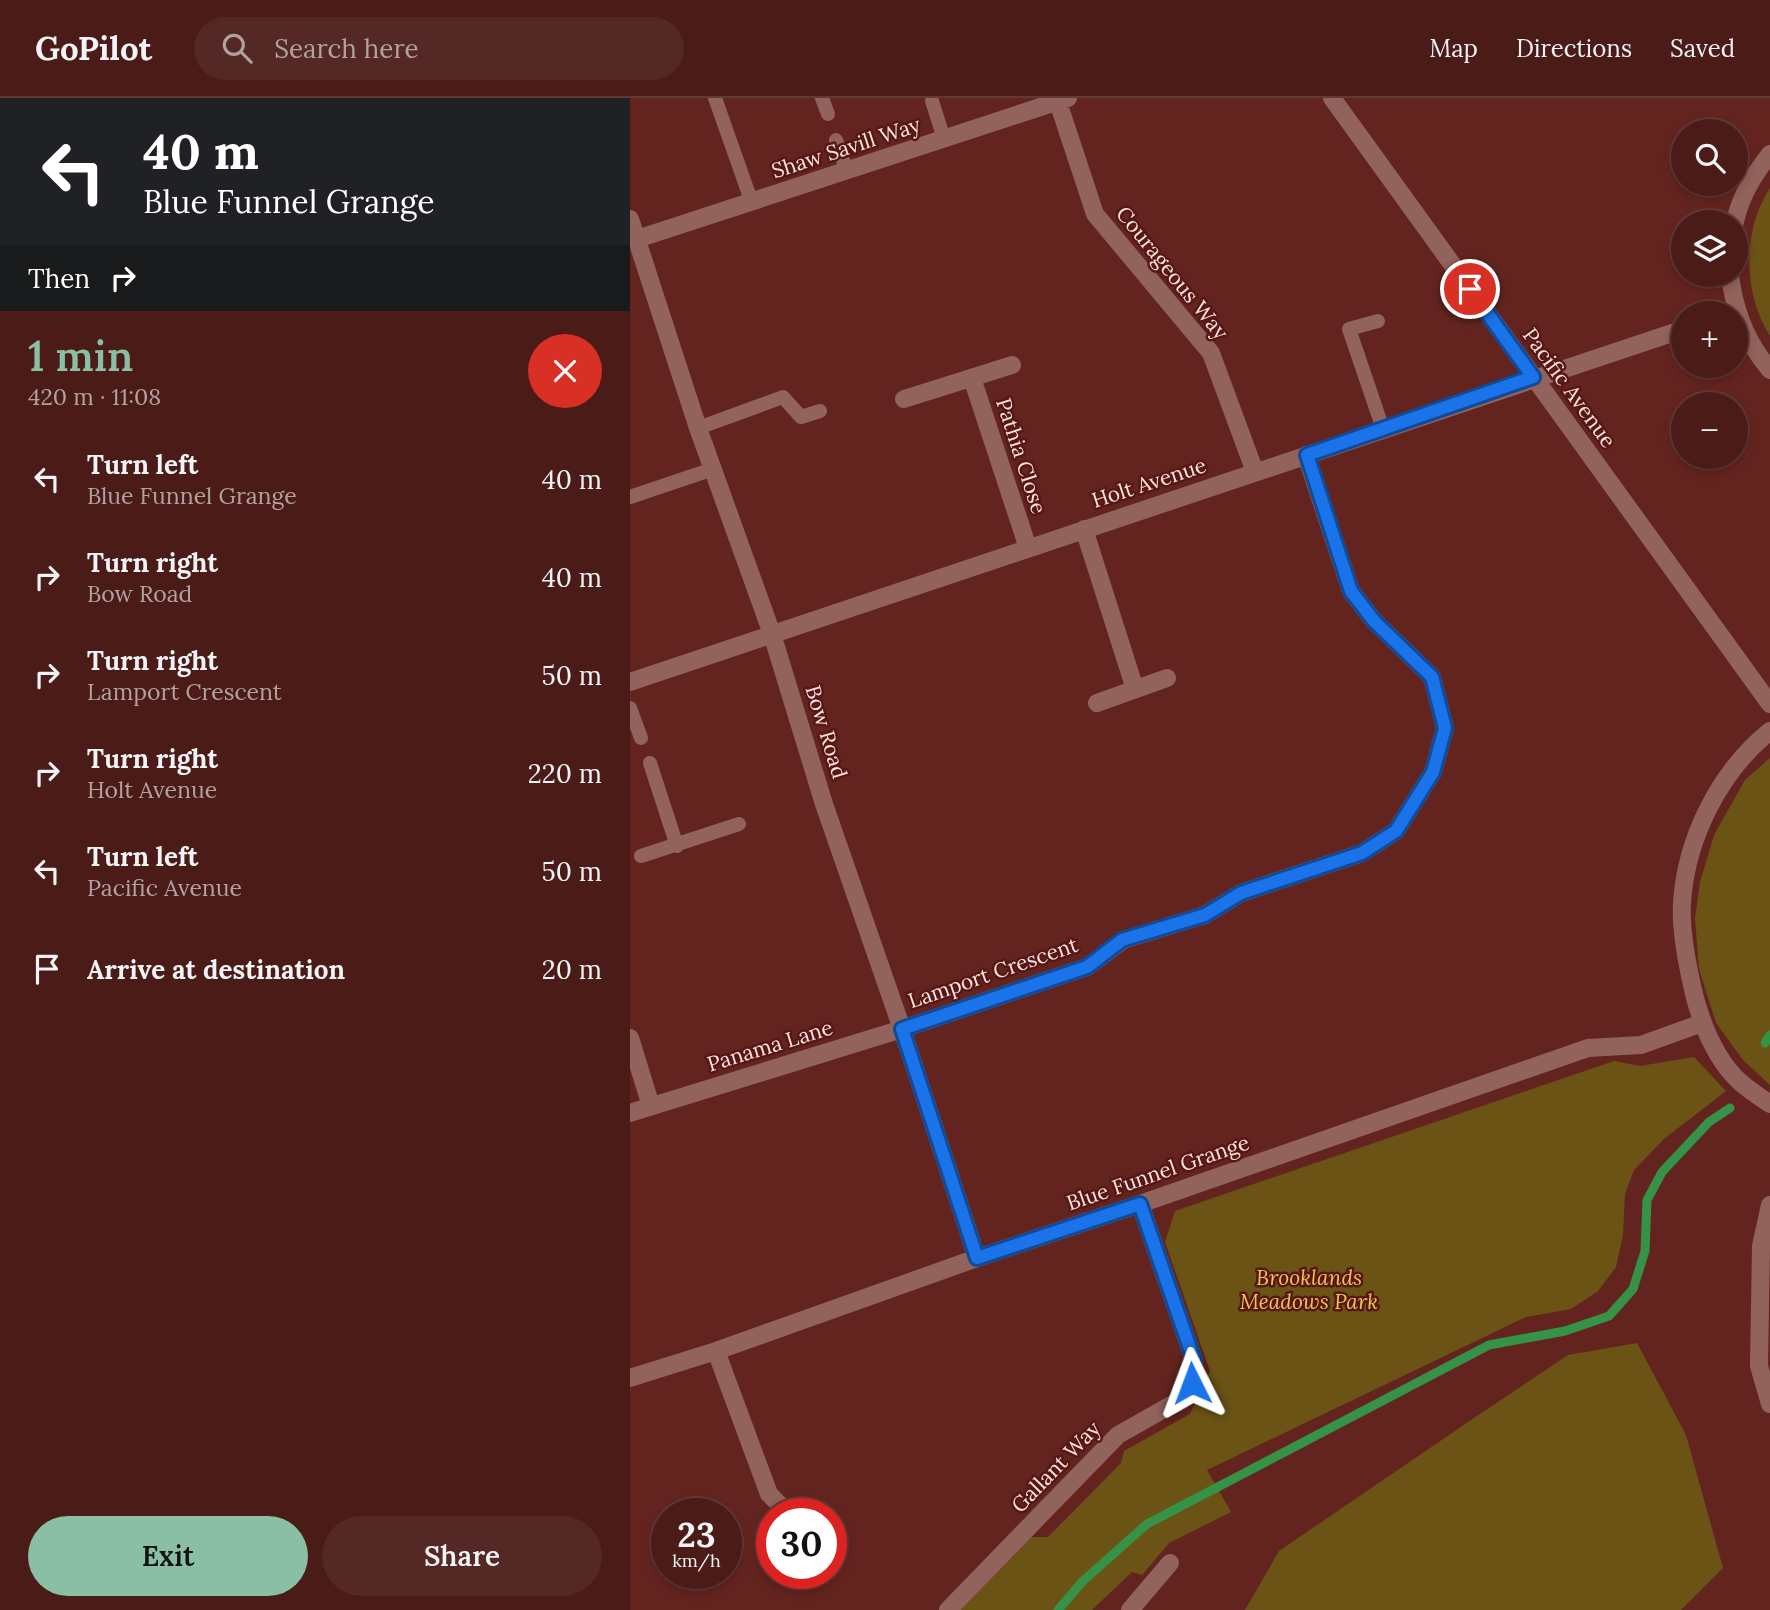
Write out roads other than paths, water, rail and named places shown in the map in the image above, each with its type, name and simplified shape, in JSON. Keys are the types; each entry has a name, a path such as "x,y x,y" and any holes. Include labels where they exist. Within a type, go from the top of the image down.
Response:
{"street":[{"name":"Pacific Avenue","path":"1332,98 1770,704"},
{"name":"Shaw Savill Way","path":"637,239 1063,100"},
{"name":"Courageous Way","path":"1063,100 1095,214 1211,353 1255,472"},
{"path":"1739,210 1756,171 1770,154"},
{"name":"Bow Road","path":"630,219 698,428 772,634 824,804 977,1258"},
{"path":"630,279 648,273"},
{"name":"Holt Avenue","path":"630,682 1533,377 1671,333"},
{"path":"1748,338 1770,370"},
{"path":"904,399 1012,365"},
{"name":"Pathia Close","path":"972,378 1028,548"},
{"name":"Lamport Crescent","path":"902,1029 1087,967 1122,940 1205,915 1241,893 1362,853 1396,831 1433,772 1445,728 1432,677 1374,621 1351,591 1307,455"},
{"path":"1084,529 1135,689"},
{"path":"1097,703 1167,678"},
{"path":"1770,732 1754,744 1713,797 1690,852 1681,903 1687,968 1702,1023 1722,1059 1739,1081 1770,1104"},
{"name":"Blue Funnel Grange","path":"630,1378 716,1351 1587,1048 1641,1045 1702,1023"},
{"name":"Panama Lane","path":"630,1113 902,1029"},
{"path":"630,1038 651,1106"},
{"name":"Gallant Way","path":"948,1610 1118,1435 1180,1400 1192,1383 1194,1360 1140,1204"},
{"path":"1770,1205 1761,1246 1759,1366 1770,1404"},
{"path":"716,1351 769,1494 773,1498"},
{"path":"1130,1610 1170,1563"}],"lane":[{"path":"715,98 752,203"},
{"path":"822,98 828,114"},
{"path":"932,101 944,139"},
{"path":"836,140 847,172"},
{"path":"1378,321 1349,329 1383,429"},
{"path":"698,428 783,397 801,417 820,411"},
{"path":"630,497 713,469"},
{"path":"630,708 641,738"},
{"path":"649,763 677,846"},
{"path":"641,856 739,824"}],"waterway":[{"path":"1765,1043 1770,1035"},
{"path":"1058,1610 1083,1581 1147,1524 1489,1345 1565,1331 1609,1316 1633,1289 1645,1251 1647,1200 1662,1172 1709,1122 1730,1108"}],"park label":[{"name":"Brooklands Meadows Park","path":"1309,1290"}]}
